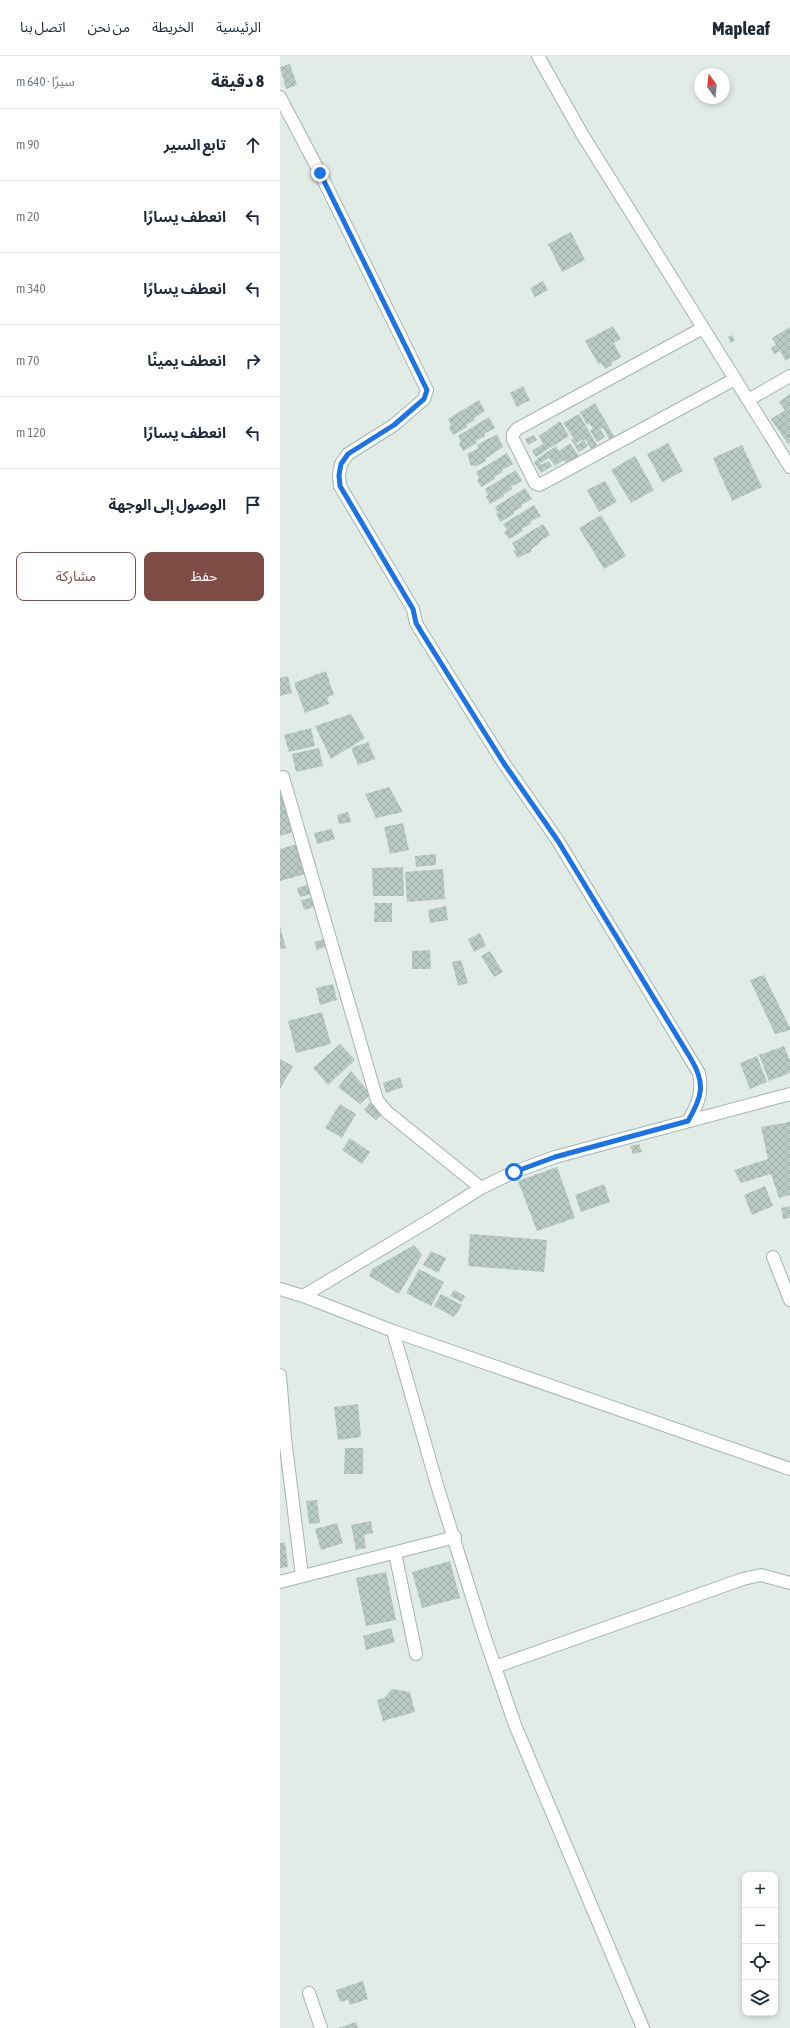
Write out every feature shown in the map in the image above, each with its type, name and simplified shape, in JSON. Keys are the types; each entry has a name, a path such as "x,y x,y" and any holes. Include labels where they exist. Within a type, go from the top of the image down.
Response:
{"street":[{"path":"538,56 582,134 790,467"},
{"path":"280,97 324,180 427,390 424,399 394,425 348,454 341,464 339,475 340,486 413,609 416,623 422,633 503,762 558,841 699,1073 701,1092 696,1108 688,1121"},
{"path":"702,328 517,429 513,434 513,440 535,483 539,485 543,484 735,379"},
{"path":"748,400 790,376"},
{"path":"283,777 377,1100 387,1112 481,1188"},
{"path":"303,1296 481,1188 514,1172 555,1157 790,1094"},
{"path":"773,1257 790,1300"},
{"path":"280,1289 303,1296 393,1331 790,1469"},
{"path":"393,1331 437,1485 515,1725 643,2028"},
{"path":"280,1374 283,1439 302,1576"},
{"path":"280,1582 455,1537"},
{"path":"395,1553 416,1654"},
{"path":"495,1667 743,1579 761,1575 790,1582"},
{"path":"309,1993 321,2028"}],"building":[{"path":"290,64 297,85 286,89 280,67"},
{"path":"571,232 585,260 562,272 548,244"},
{"path":"543,281 548,290 535,297 530,288"},
{"path":"613,326 621,339 614,343 621,357 605,369 601,363 599,365 585,341"},
{"path":"790,327 790,358 786,361 780,351 774,354 771,348 776,345 772,338"},
{"path":"732,335 735,340 731,343 728,337"},
{"path":"523,386 530,400 517,407 510,393"},
{"path":"790,394 790,442 788,444 771,419 785,410 779,402"},
{"path":"479,400 485,411 474,418 475,420 466,425 467,427 453,435 449,427 451,426 448,419"},
{"path":"595,403 614,436 609,439 603,428 595,433 601,430 605,437 597,442 590,430 593,429 589,423 587,425 580,412"},
{"path":"579,414 597,445 591,449 585,439 577,443 563,423"},
{"path":"489,417 495,428 484,434 485,436 476,441 477,443 463,451 459,444 461,442 458,436"},
{"path":"560,421 569,436 536,457 532,451 543,444 539,436"},
{"path":"497,434 503,447 485,459 486,461 475,467 474,465 471,466 467,454 479,448 477,445"},
{"path":"534,435 537,440 528,445 525,439"},
{"path":"573,438 578,445 584,440 588,446 579,452 571,440"},
{"path":"570,443 579,456 568,464 564,460 555,466 549,458 541,463 537,459 556,446 559,451"},
{"path":"668,443 683,471 662,482 647,454"},
{"path":"742,445 762,487 732,501 713,458"},
{"path":"507,453 513,464 502,470 503,472 494,477 495,479 481,487 477,480 479,478 476,472"},
{"path":"635,456 654,490 631,503 611,470"},
{"path":"538,459 541,465 549,461 552,466 541,473 534,462"},
{"path":"516,470 522,481 511,487 512,489 503,495 504,496 490,504 486,497 488,495 485,489"},
{"path":"605,481 617,502 599,512 587,490"},
{"path":"525,488 532,499 521,505 522,507 513,512 514,514 500,522 496,514 498,513 495,507"},
{"path":"534,505 541,516 530,522 531,524 521,529 523,531 509,539 504,532 507,530 503,524"},
{"path":"601,515 626,556 604,569 579,528"},
{"path":"543,524 550,535 531,549 532,551 518,558 513,551 516,550 512,543"},
{"path":"326,671 334,695 327,697 329,704 305,713 294,683"},
{"path":"288,676 292,693 280,696 280,678"},
{"path":"351,714 365,738 331,759 315,726"},
{"path":"311,728 315,746 289,752 284,735"},
{"path":"368,742 375,759 358,765 351,748"},
{"path":"319,748 323,766 296,772 292,754"},
{"path":"280,787 293,832 280,836"},
{"path":"389,787 403,812 376,818 365,794"},
{"path":"348,812 351,822 339,824 337,815"},
{"path":"403,823 409,850 390,854 384,827"},
{"path":"332,829 335,839 317,844 314,833"},
{"path":"297,844 305,874 280,881 280,849"},
{"path":"436,854 436,865 416,867 415,856"},
{"path":"403,867 404,896 373,896 372,868"},
{"path":"443,869 445,899 407,902 405,872"},
{"path":"310,884 312,894 300,897 297,888"},
{"path":"315,897 317,906 304,910 301,900"},
{"path":"375,903 392,903 392,922 374,922"},
{"path":"446,906 448,920 430,923 428,910"},
{"path":"280,926 286,948 280,949"},
{"path":"480,933 486,946 474,952 468,939"},
{"path":"324,939 327,946 317,950 314,942"},
{"path":"430,950 431,969 412,969 412,951"},
{"path":"490,951 503,972 494,977 481,956"},
{"path":"461,960 468,983 458,986 452,962"},
{"path":"764,975 790,1030 775,1034 750,980"},
{"path":"333,984 337,1000 320,1005 316,988"},
{"path":"322,1012 331,1044 296,1053 288,1021"},
{"path":"340,1044 355,1060 328,1085 313,1068"},
{"path":"784,1046 790,1061 790,1073 769,1081 759,1055"},
{"path":"757,1056 767,1082 750,1089 740,1063"},
{"path":"280,1059 293,1066 280,1089"},
{"path":"351,1071 371,1094 360,1104 338,1087"},
{"path":"400,1077 403,1087 386,1093 383,1083"},
{"path":"372,1100 383,1113 376,1120 364,1110"},
{"path":"340,1104 356,1114 342,1138 325,1128"},
{"path":"790,1122 790,1195 779,1198 771,1174 741,1183 734,1170 768,1159 761,1127"},
{"path":"350,1138 370,1152 362,1164 342,1150"},
{"path":"639,1144 642,1152 633,1154 630,1146"},
{"path":"557,1167 575,1218 537,1231 518,1181"},
{"path":"604,1184 610,1202 581,1212 575,1195"},
{"path":"765,1186 773,1206 752,1215 744,1195"},
{"path":"790,1206 790,1218 783,1219 781,1208"},
{"path":"470,1234 547,1240 544,1272 468,1266"},
{"path":"414,1245 422,1255 399,1294 369,1276 372,1269"},
{"path":"431,1251 446,1258 438,1273 423,1265"},
{"path":"419,1269 444,1282 431,1306 406,1293"},
{"path":"454,1290 465,1296 462,1302 450,1296"},
{"path":"441,1294 462,1305 454,1317 434,1306"},
{"path":"358,1404 361,1437 338,1440 334,1407"},
{"path":"345,1448 363,1448 363,1474 344,1474"},
{"path":"317,1500 320,1523 309,1524 306,1501"},
{"path":"371,1521 373,1533 364,1535 366,1548 356,1550 351,1525"},
{"path":"337,1523 343,1543 321,1550 315,1529"},
{"path":"285,1542 288,1567 280,1568 280,1543"},
{"path":"450,1561 460,1598 422,1608 412,1572"},
{"path":"386,1572 396,1620 366,1626 356,1578"},
{"path":"391,1628 395,1642 366,1650 363,1636"},
{"path":"392,1689 410,1692 415,1712 383,1721 377,1700 384,1698"},
{"path":"363,1981 368,1999 350,2005 348,2000 340,2002 336,1990"},
{"path":"356,2022 358,2028 338,2028"}],"route":[{"path":"320,173 426,385 427,390 424,399 394,425 348,454 341,464 339,475 340,486 413,609 416,623 422,633 503,762 558,841 691,1059 699,1073 701,1082 701,1092 696,1108 688,1121 555,1157 514,1172"}]}
